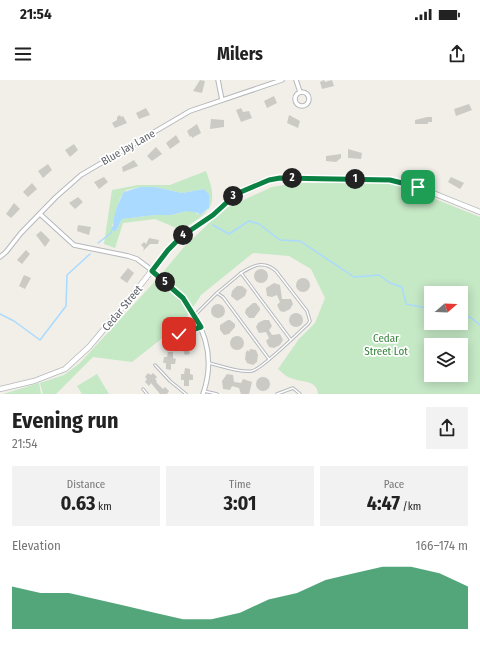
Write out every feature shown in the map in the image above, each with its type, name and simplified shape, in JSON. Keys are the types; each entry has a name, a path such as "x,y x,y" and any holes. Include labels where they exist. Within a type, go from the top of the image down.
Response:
{"street":[{"path":"218,80 222,100"},
{"name":"Blue Jay Lane","path":"0,257 40,214 81,175 186,113 282,80"},
{"path":"296,80 300,92"},
{"path":"300,92 306,92 309,97 309,101 305,106 299,105 296,102 295,96 300,92"},
{"name":"Cedar Street","path":"0,389 34,381 65,369 89,346 168,250 182,236 213,215 236,194 259,183 280,178 390,180 404,182 480,212"},
{"path":"40,214 74,245 137,259 183,298 195,315 201,327 205,343 207,363 204,392"}],"lane":[{"path":"195,315 217,293 241,273 260,264 271,266 310,316 310,321 291,340 260,367 253,371 207,363"},
{"path":"241,273 291,340"},
{"path":"217,293 223,297 269,358"},
{"path":"170,348 174,336 201,327"},
{"path":"155,364 170,381 186,394"},
{"path":"277,394 293,388 300,394"},
{"path":"142,389 147,394"},
{"path":"204,392 217,394"}],"green space":[{"path":"206,171 212,193 210,207 208,209 209,194 204,189 182,193 155,187 140,187 126,190 120,198 112,226 116,231 122,219 155,215 171,215 187,211 192,211 200,215 207,211 181,230 155,219 123,223 115,248 104,244 112,190 138,185 170,185"},
{"name":"Cedar Street Lot","path":"384,182 405,187 480,217 480,394 318,394 317,389 312,384 287,377 278,369 299,339 315,323 325,298 311,269 289,256 253,253 201,295 184,321 132,362 93,357 56,394 43,394 40,383 64,375 80,363 159,277 184,247 224,209 272,187 296,183"},
{"path":"97,374 109,394 82,394 77,386"},
{"path":"39,383 41,394 3,394"}],"water":[{"path":"140,187 155,187 182,193 204,189 209,194 209,208 200,215 198,213 187,211 171,215 155,215 122,219 116,231 113,231 113,221 124,192"}],"building":[{"path":"200,80 205,81 202,93 193,91"},
{"path":"324,80 325,82 332,80 334,86 322,89 320,82"},
{"path":"274,96 277,103 267,108 264,101"},
{"path":"469,104 472,110 456,116 454,109"},
{"path":"146,108 150,115 139,119 136,113"},
{"path":"241,108 243,112 249,111 252,118 241,122 236,110"},
{"path":"120,115 121,117 123,116 127,123 115,128 112,123 117,120 117,117"},
{"path":"289,115 300,121 298,128 287,123"},
{"path":"432,117 432,122 428,122 428,124 415,124 415,120"},
{"path":"211,119 224,120 224,127 210,129"},
{"path":"197,124 201,133 192,138 187,131"},
{"path":"176,135 180,142 170,149 166,143"},
{"path":"74,144 78,150 70,157 65,150"},
{"path":"156,147 162,154 152,161 147,156"},
{"path":"348,149 362,153 361,159 348,158"},
{"path":"341,154 341,158 336,162 326,161 326,156"},
{"path":"134,160 138,166 123,172 122,167"},
{"path":"48,164 52,170 43,178 38,171"},
{"path":"104,177 108,182 99,189 94,182"},
{"path":"451,177 464,183 460,189 448,182"},
{"path":"32,183 37,189 28,197 23,192"},
{"path":"78,197 83,202 75,209 69,203"},
{"path":"14,203 20,209 11,218 6,214"},
{"path":"78,225 91,227 89,235 77,231"},
{"path":"41,231 50,240 45,247 36,235"},
{"path":"149,238 159,240 158,244 150,244 143,251 144,248 141,245 144,242 146,244"},
{"path":"26,250 30,254 22,264 17,260"},
{"path":"128,268 134,273 127,283 120,278"},
{"path":"261,269 266,271 268,276 266,281 261,283 256,281 254,276 256,271"},
{"path":"24,275 31,278 25,289 19,286"},
{"path":"303,278 308,280 310,285 308,290 303,292 298,290 296,285 298,280"},
{"path":"274,283 280,285 282,299 291,299 293,304 290,309 284,312 280,311 277,305 280,302 277,295 272,297 267,296 266,288"},
{"path":"237,286 242,286 247,290 245,296 237,301 231,296 232,291"},
{"path":"253,303 256,303 260,310 254,318 249,318 245,313 246,309"},
{"path":"218,304 223,306 225,311 223,316 218,318 213,316 211,311 213,306"},
{"path":"296,313 301,315 303,320 301,325 296,327 291,325 289,320 291,315"},
{"path":"228,320 235,324 235,327 229,334 224,335 220,330 220,325"},
{"path":"264,320 269,320 272,326 269,330 272,335 280,334 283,340 280,345 274,348 269,347 266,341 269,338 266,332 259,333 256,327 258,323"},
{"path":"237,336 242,338 244,343 242,348 237,350 232,348 230,343 232,338"},
{"path":"186,337 188,343 191,342 192,348 188,349 190,354 185,355 183,350 180,350 179,345 182,344 181,338"},
{"path":"250,349 256,350 258,355 257,362 253,365 247,363 245,359 246,352 248,350 249,352"},
{"path":"168,352 173,352 173,358 176,359 175,364 171,364 171,370 166,369 166,363 163,363 164,357 167,357"},
{"path":"185,368 190,369 190,374 193,375 193,380 189,380 189,386 184,386 184,380 181,380 181,374 184,374"},
{"path":"148,373 151,375 153,373 157,377 155,379 157,381 156,382 163,389 165,387 169,391 167,394 160,394 151,383 149,386 145,382 147,379 145,377"},
{"path":"227,374 233,375 234,382 241,383 243,379 252,382 249,394 241,394 239,388 232,386 230,390 223,389 222,381"},
{"path":"263,377 268,379 270,384 268,389 263,391 258,389 256,384 258,379"}],"waterway":[{"path":"213,225 229,234 249,221 259,224 280,240 300,241 354,277 379,275 390,283 402,287 406,304 424,308"},
{"path":"98,243 111,233 113,227"},
{"path":"0,314 14,321 40,340 66,306 67,275 90,254"},
{"path":"468,317 470,317 480,325"}],"route":[{"path":"179,334 201,327 195,315 183,298 152,271 168,250 182,236 213,215 236,194 259,183 280,178 390,180 404,182 418,187"}]}
